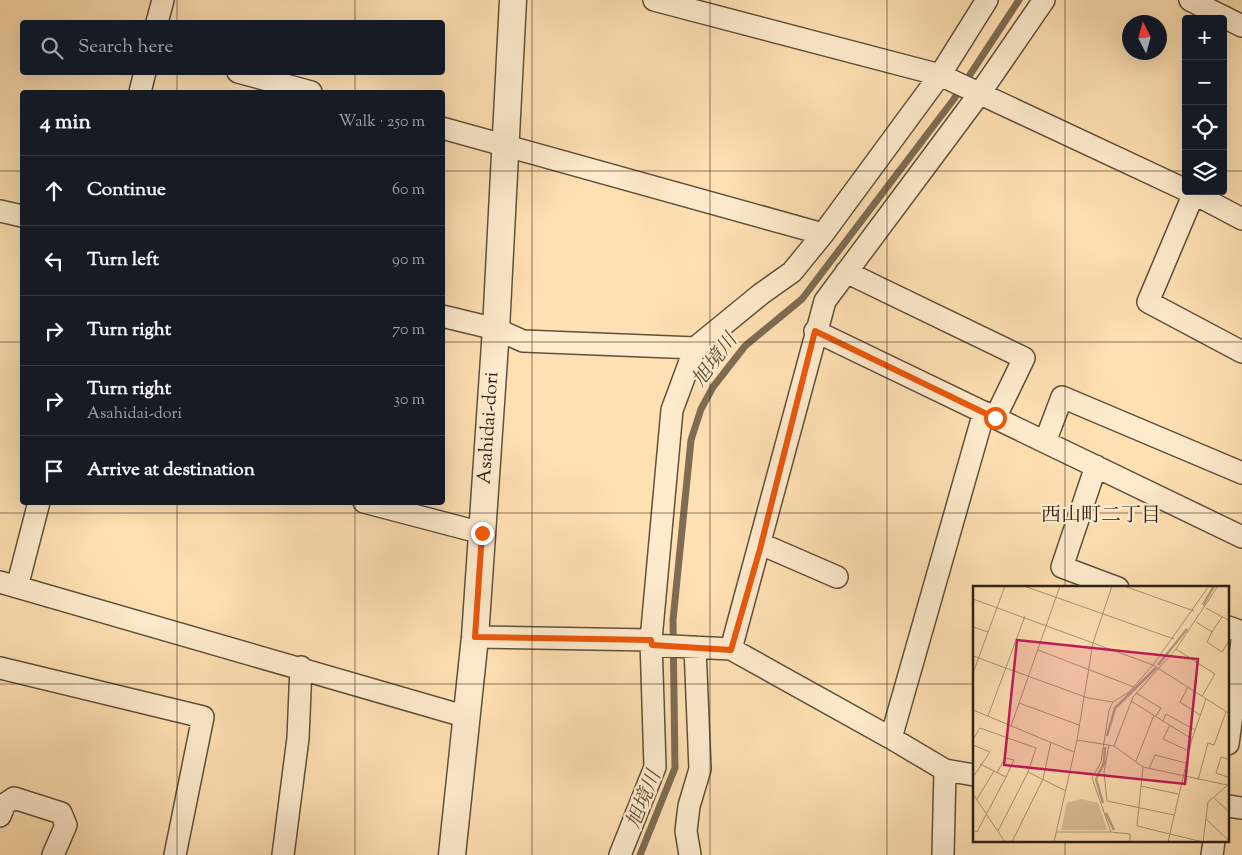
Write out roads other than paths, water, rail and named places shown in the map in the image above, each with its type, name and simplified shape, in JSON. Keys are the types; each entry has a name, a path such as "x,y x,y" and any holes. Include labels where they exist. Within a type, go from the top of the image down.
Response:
{"street":[{"path":"158,20 163,0"},
{"name":"Asahidai-dori","path":"452,855 475,637 496,329 513,0"},
{"path":"654,0 944,77 1182,187"},
{"path":"620,855 655,767 654,643 672,410 695,348 761,294 792,272 944,77 987,0"},
{"path":"731,650 761,544 815,331 825,301 1044,0"},
{"path":"1190,0 1242,26"},
{"path":"140,90 144,75"},
{"path":"249,75 304,90"},
{"path":"445,129 823,234"},
{"path":"1188,195 1148,302 1242,352"},
{"path":"1197,195 1242,219"},
{"path":"0,211 20,216"},
{"path":"846,272 1024,358 990,415 891,738"},
{"path":"445,317 496,329 523,341 695,348"},
{"path":"815,331 1242,537"},
{"path":"1045,442 1062,396 1242,474"},
{"path":"1096,466 1062,567 1113,586"},
{"path":"38,505 9,585 468,716"},
{"path":"375,505 482,533"},
{"path":"761,544 837,577"},
{"path":"1230,628 1242,632"},
{"path":"475,637 654,643 731,650 945,770 973,774"},
{"path":"1231,712 1242,641"},
{"path":"689,647 700,769 690,806 686,831 690,855"},
{"path":"283,855 298,738 301,667"},
{"path":"0,668 203,718 175,855"},
{"path":"943,855 945,770"},
{"path":"0,816 5,804 14,798 61,813 66,825 53,855"},
{"path":"1212,855 1214,842"}],"waterway":[{"name":"旭境川","path":"640,855 675,768 673,620 691,440 701,409 713,387 745,346 802,299 954,99 1019,0"}],"district":[{"name":"西山町二丁目","path":"1101,516"}]}
